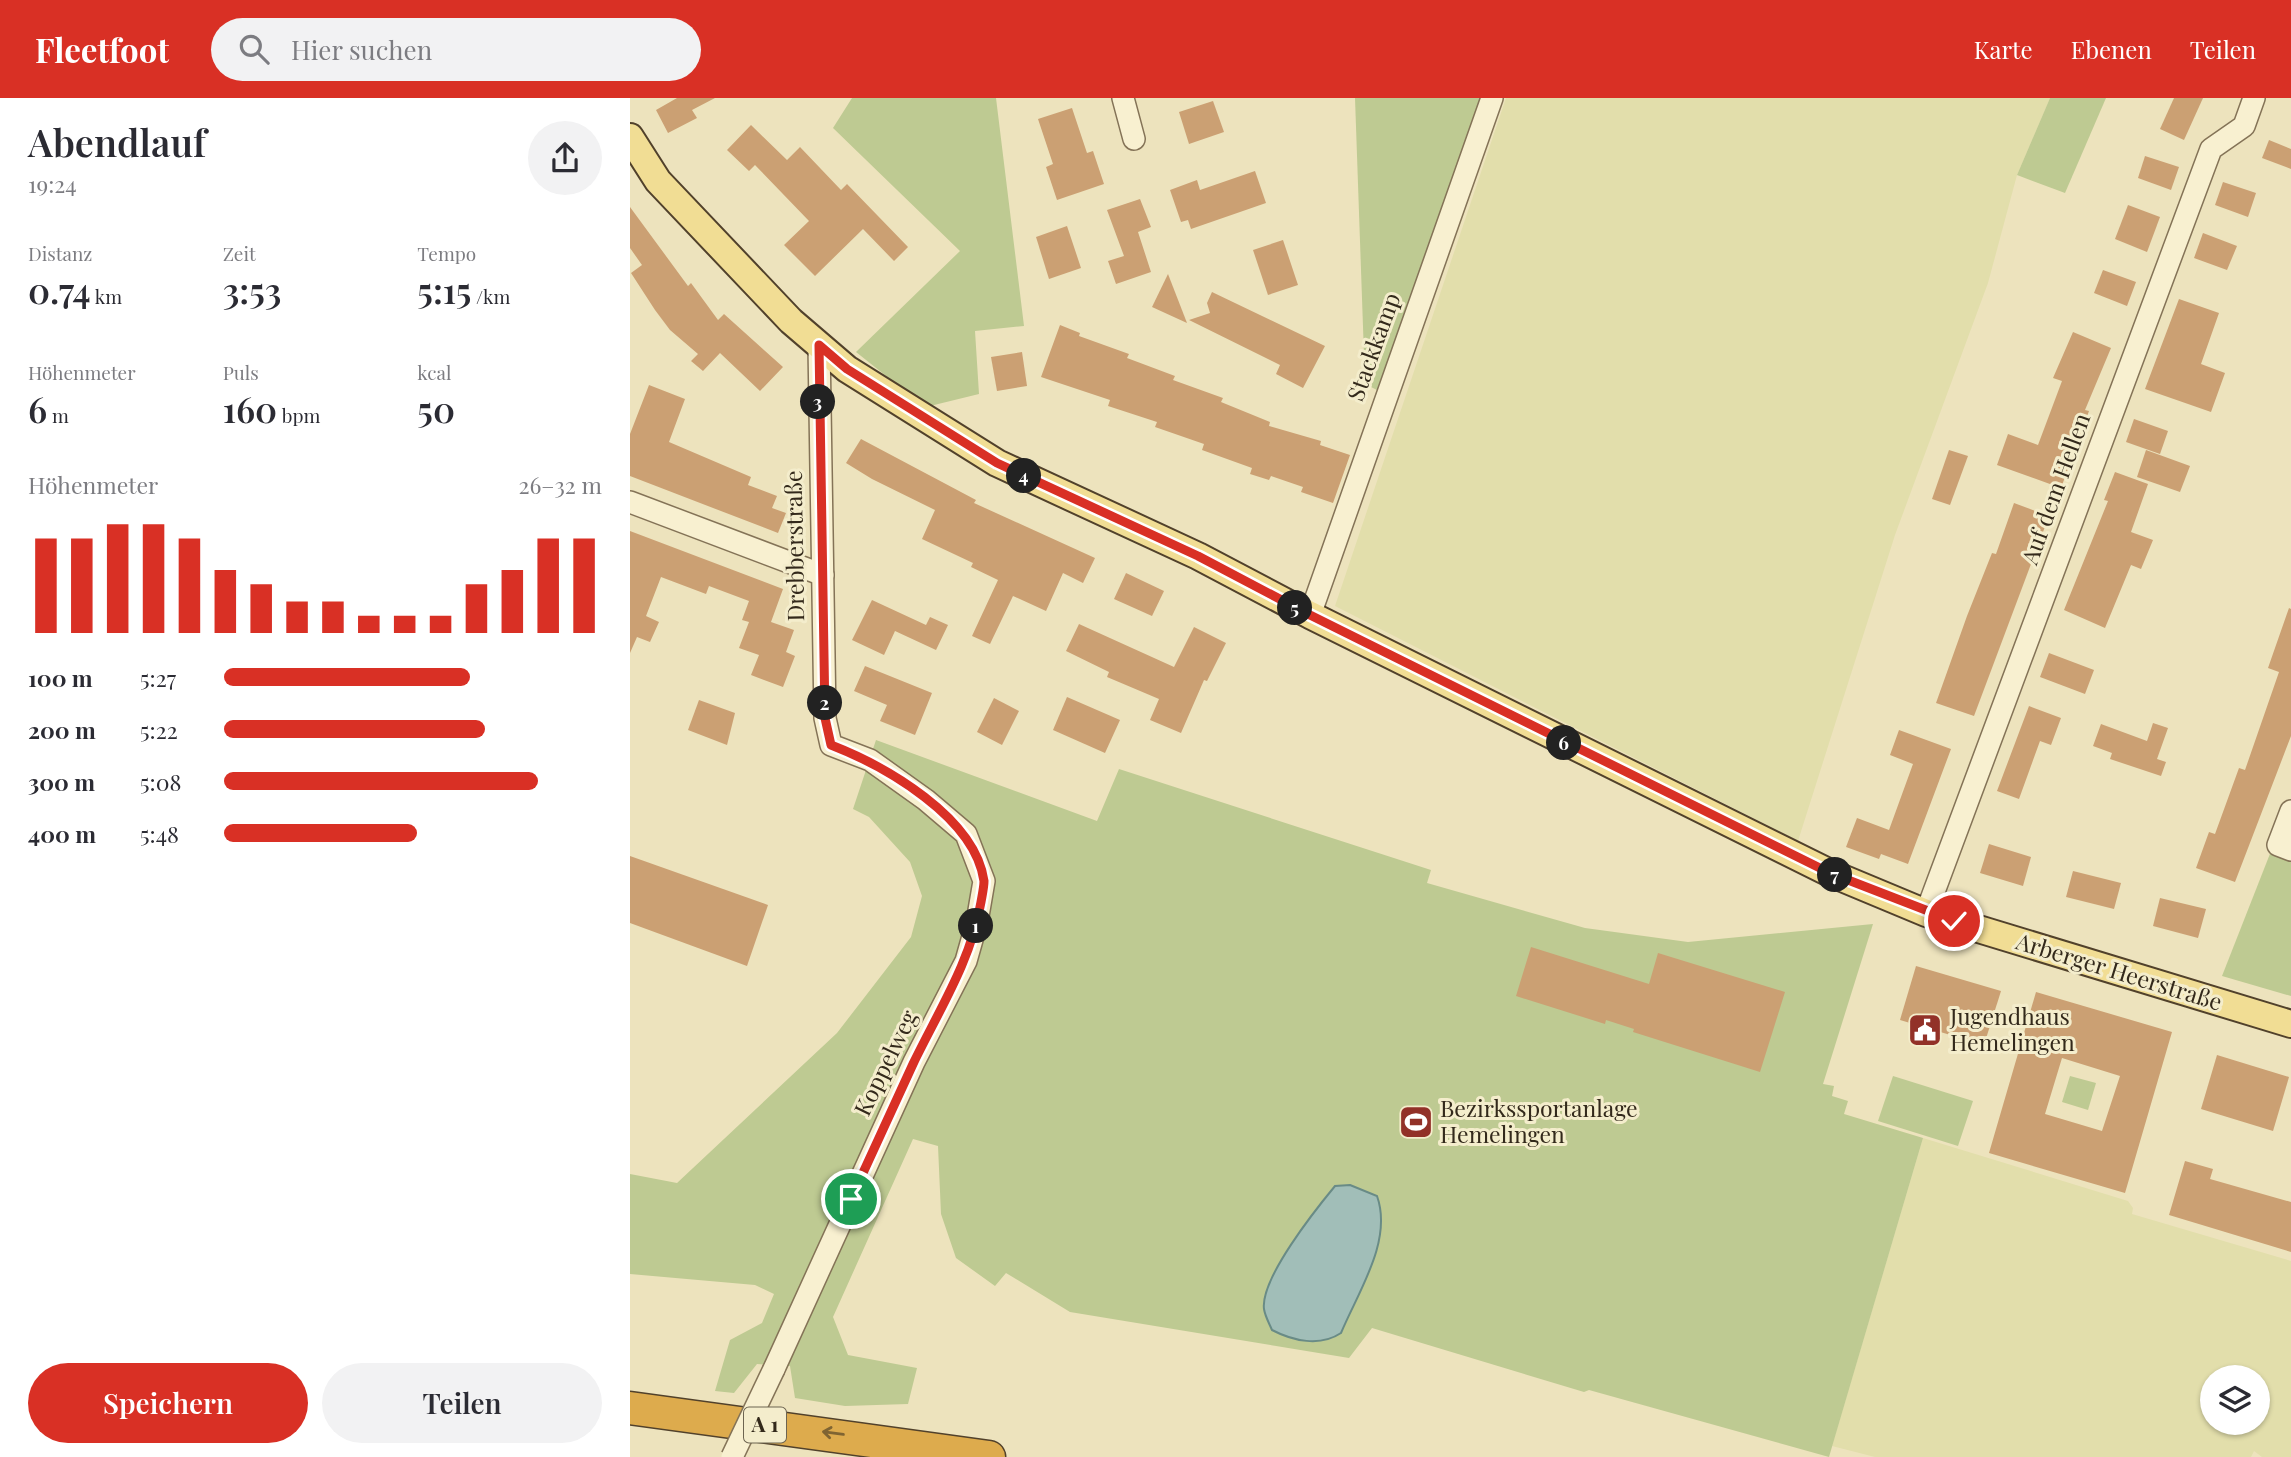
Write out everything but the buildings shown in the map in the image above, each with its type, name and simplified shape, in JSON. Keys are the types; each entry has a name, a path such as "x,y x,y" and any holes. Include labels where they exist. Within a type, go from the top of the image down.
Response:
{"highway":[{"name":"A 1","path":"630,1408 989,1457"}],"main road":[{"name":"Arberger Heerstraße","path":"630,137 658,181 790,321 847,369 997,463 1198,556 1310,615 1830,873 1926,913 2291,1024"}],"street":[{"path":"1123,98 1134,139"},
{"name":"Stackkamp","path":"1310,615 1492,98"},
{"name":"Auf dem Hellen","path":"1926,913 2211,149 2244,126 2255,98"},
{"name":"Drebberstraße","path":"819,345 825,727 831,745"},
{"path":"630,502 823,575"},
{"name":"Koppelweg","path":"732,1457 914,1062 966,961 977,922 984,881 966,834 926,800 870,760 831,745"},
{"path":"2285,848 2291,811"}],"shaded area":[{"path":"1506,98 2050,98 2017,175 1988,283 1895,535 1798,841 1335,606"},
{"path":"1923,1138 2128,1201 2133,1208 2132,1214 2291,1261 2291,1457 2262,1457 2254,1451 2251,1457 1875,1457 1832,1446"}],"green space":[{"path":"852,98 996,98 1024,326 975,331 979,394 930,406 905,391 856,352 960,251 833,128"},
{"path":"1355,98 1482,98 1381,392 1365,384"},
{"path":"2050,98 2106,98 2065,193 2017,175"},
{"name":"Bezirkssportanlage Hemelingen","path":"876,740 1097,821 1119,769 1431,870 1427,883 1585,928 1688,942 1873,924 1823,1084 1834,1086 1832,1096 1848,1101 1844,1114 1923,1138 1829,1457 1589,1390 1584,1392 1372,1328 1349,1358 1070,1312 1006,1273 995,1286 956,1258 941,1214 938,1146 913,1139 833,1317 848,1355 917,1368 908,1404 845,1406 795,1398 790,1366 757,1364 734,1393 715,1391 730,1340 762,1323 774,1294 755,1285 630,1274 630,1174 677,1183 837,1033 911,937 922,896 910,862 869,817 853,809"},
{"path":"2275,841 2291,847 2291,996 2222,976"},
{"path":"1893,1076 1973,1101 1958,1146 1878,1121"},
{"path":"2070,1076 2096,1083 2088,1110 2062,1102"}],"water":[{"path":"1350,1185 1377,1196 1381,1231 1364,1284 1341,1333 1324,1340 1306,1341 1272,1330 1264,1309 1265,1296 1280,1263 1303,1227 1335,1186"}],"place":[{"name":"Jugendhaus Hemelingen","path":"1925,1030"},
{"name":"Bezirkssportanlage Hemelingen","path":"1416,1122"}],"route":[{"path":"851,1199 914,1062 966,961 977,922 984,881 966,834 926,800 870,760 831,745 825,727 817,370 819,345 847,369 997,463 1198,556 1310,615 1830,873 1926,913 1954,921"}]}
